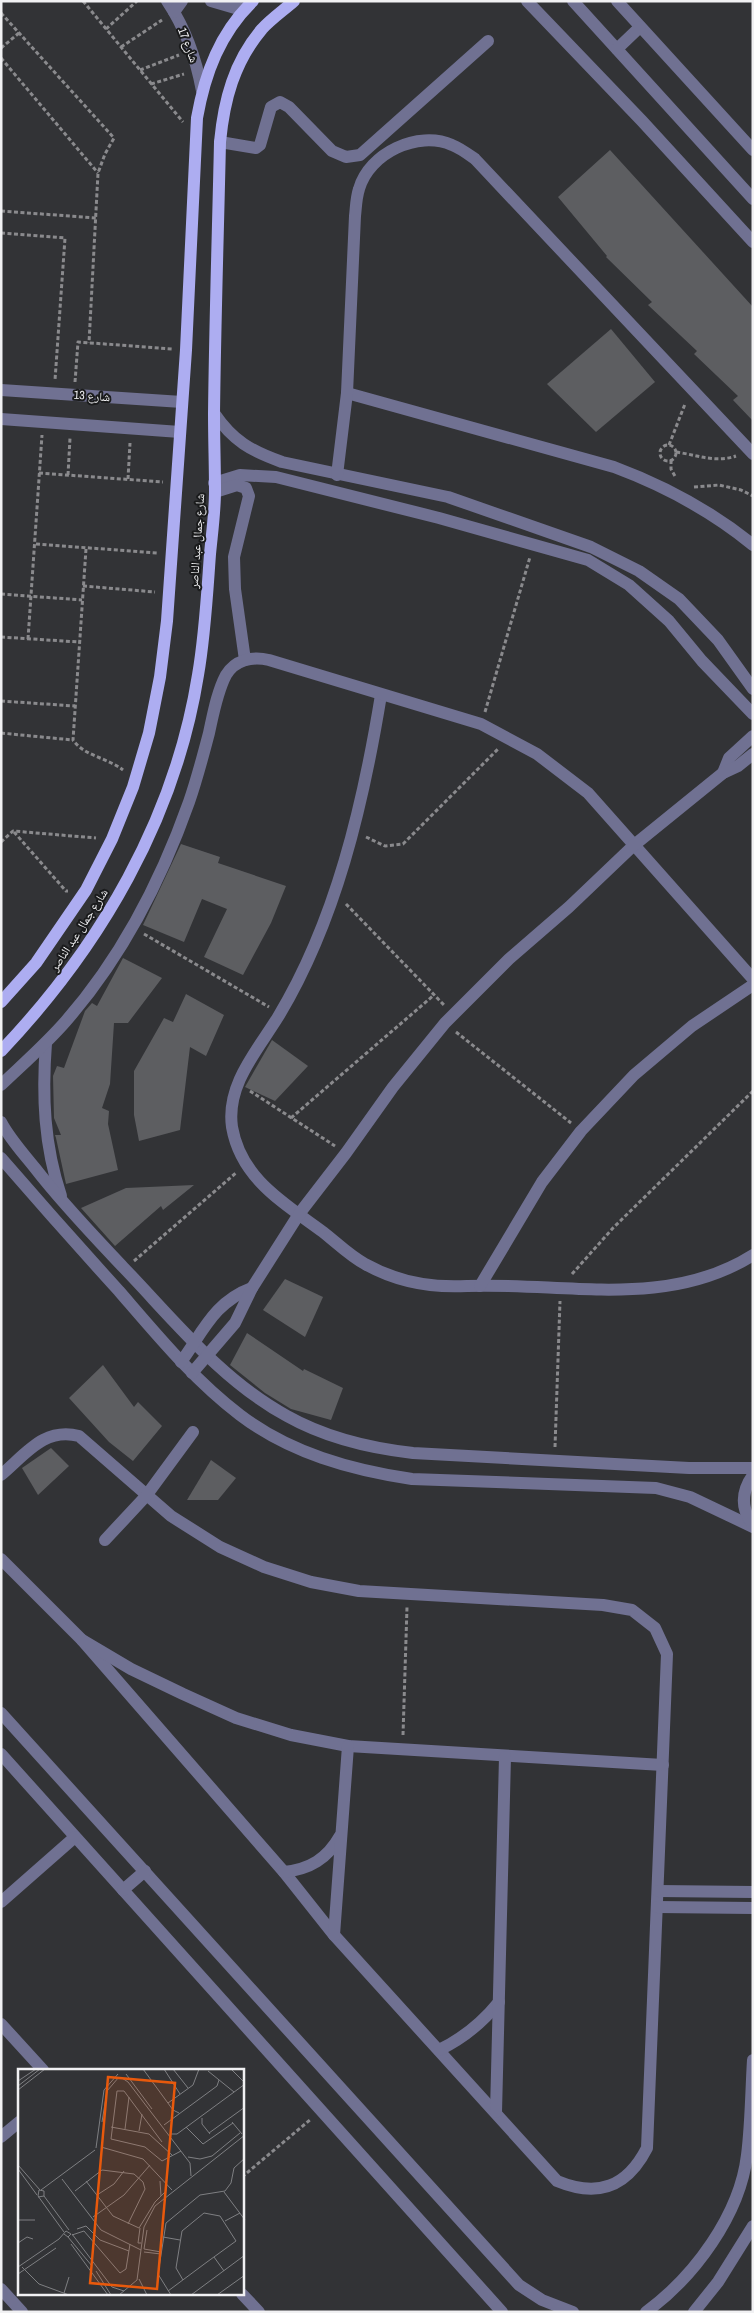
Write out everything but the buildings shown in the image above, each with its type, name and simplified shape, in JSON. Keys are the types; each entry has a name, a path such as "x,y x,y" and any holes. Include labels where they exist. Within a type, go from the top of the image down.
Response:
{"main road":[{"name":"شارع جمال عبد الناصر","path":"1,1051 56,990 103,923 130,877 172,780 187,729 198,677 205,625 214,487 220,142 225,104 231,82 245,53 263,28 294,1"},
{"name":"شارع جمال عبد الناصر","path":"1,1002 36,963 86,890 112,839 133,787 149,733 160,677 168,593 186,350 196,136 202,91 222,40 238,16 250,5"}],"street":[{"path":"211,1 224,6 250,5"},
{"path":"526,1 642,121 753,242"},
{"path":"573,1 753,198"},
{"path":"617,1 753,150"},
{"name":"شارع 17","path":"174,5 192,50 202,91"},
{"path":"616,49 640,27"},
{"path":"220,142 256,148 260,145 271,107 280,102 289,107 332,151 346,157 360,155 488,41"},
{"path":"338,475 347,393 355,216 359,188 373,164 396,147 423,140 451,144 476,159 750,452"},
{"name":"شارع 13","path":"1,390 182,402"},
{"path":"347,393 614,467 678,494 708,512 753,545"},
{"path":"214,413 226,430 241,443 260,454 282,462 338,475 448,497 591,547 639,571 679,599 718,640 753,689"},
{"path":"1,419 180,432"},
{"path":"276,477 282,462"},
{"path":"214,487 240,475 276,477 439,518 588,560 630,584 668,621 702,662 753,714"},
{"path":"214,487 237,485 246,488 249,496 234,557 235,589 244,660"},
{"path":"439,518 448,497"},
{"path":"1,1085 46,1043 86,996 106,970 132,927 160,876 176,837 203,756 223,683 231,669 244,660 261,658 269,660 481,724 509,738 563,773 588,793 633,846 753,979"},
{"path":"381,695 370,762 355,827 334,892 310,953 280,1013 237,1083 232,1103 232,1124 236,1145 245,1165 257,1181 364,1264 401,1280 441,1288 480,1286 640,1290 686,1283 731,1269 753,1255"},
{"path":"723,772 729,758 753,736"},
{"path":"192,1373 235,1323 252,1288 299,1214 346,1153 392,1087 449,1019 509,959 569,907 633,846 723,772 733,769 753,754"},
{"path":"480,1286 542,1182 581,1131 634,1075 692,1026 753,985"},
{"path":"46,1043 44,1071 49,1154 64,1205"},
{"path":"1,1122 64,1205 206,1356 254,1395 286,1416 316,1431 348,1442 380,1449 413,1453 705,1468 753,1468"},
{"path":"1,1158 192,1373 242,1416 278,1438 310,1454 343,1466 377,1474 412,1479 656,1488 690,1497 753,1526"},
{"path":"14,1172 28,1159"},
{"path":"181,1362 224,1302 252,1288"},
{"path":"105,1540 146,1496 194,1432"},
{"path":"1,1474 47,1436 68,1433 78,1436 171,1516 220,1547 264,1567 311,1582 359,1591 603,1605 632,1610 655,1628 667,1654 647,2148 639,2164 626,2177 610,2186 592,2190 574,2188 557,2181 334,1934 284,1872 82,1640 1,1559"},
{"path":"753,1475 746,1485 744,1508 753,1526"},
{"path":"82,1640 131,1669 236,1718 291,1735 348,1746 402,1751 663,1765"},
{"path":"1,1713 519,2285 542,2300 573,2312"},
{"path":"334,1934 348,1746"},
{"path":"1,1754 502,2312"},
{"path":"496,2112 505,1757"},
{"path":"284,1872 312,1866 324,1858 341,1834"},
{"path":"1,1902 75,1837"},
{"path":"123,1890 145,1872"},
{"path":"658,1891 753,1892"},
{"path":"657,1907 753,1908"},
{"path":"439,2050 453,2043 478,2025 499,2002"},
{"path":"1,2024 42,2069"},
{"path":"646,2312 675,2288 696,2265 728,2214 739,2186 747,2157 753,2060"},
{"path":"1,2137 18,2123"},
{"path":"694,2312 718,2282 753,2226"},
{"path":"1,2289 22,2312"},
{"path":"244,2296 259,2312"}],"path":[{"path":"106,29 137,1"},
{"path":"86,2 151,84 196,136"},
{"path":"121,47 174,5"},
{"path":"1,13 114,138 105,154 98,173 89,343"},
{"path":"1,48 19,33"},
{"path":"140,70 192,50"},
{"path":"1,58 98,173"},
{"path":"151,84 198,70"},
{"path":"1,211 96,218"},
{"path":"1,233 65,238 54,393"},
{"path":"74,395 78,342 186,350"},
{"path":"669,445 691,389"},
{"path":"28,639 36,544 42,422"},
{"path":"68,475 70,424"},
{"path":"128,479 130,428"},
{"path":"669,445 664,445 660,448 660,454 661,458 671,460"},
{"path":"669,445 676,452 698,455 710,460 723,460 750,452"},
{"path":"676,452 671,460 675,477 681,484"},
{"path":"40,473 176,483"},
{"path":"690,487 718,485 741,490 753,496"},
{"path":"36,544 153,554 167,550 171,546"},
{"path":"481,724 534,545"},
{"path":"73,740 86,548"},
{"path":"83,586 168,593"},
{"path":"1,594 82,600"},
{"path":"1,638 79,642"},
{"path":"1,701 75,706"},
{"path":"1,734 73,740 81,749 116,765 128,777 133,787"},
{"path":"355,827 368,840 385,846 403,844 509,738"},
{"path":"13,831 66,891 86,890"},
{"path":"1,842 13,831 112,839"},
{"path":"334,892 434,995 449,1019 581,1131"},
{"path":"132,927 280,1013"},
{"path":"291,1118 434,995"},
{"path":"237,1083 346,1153"},
{"path":"554,1460 560,1288 613,1228 753,1092"},
{"path":"125,1269 245,1165"},
{"path":"402,1751 408,1594"},
{"path":"244,2175 321,2111"}]}
